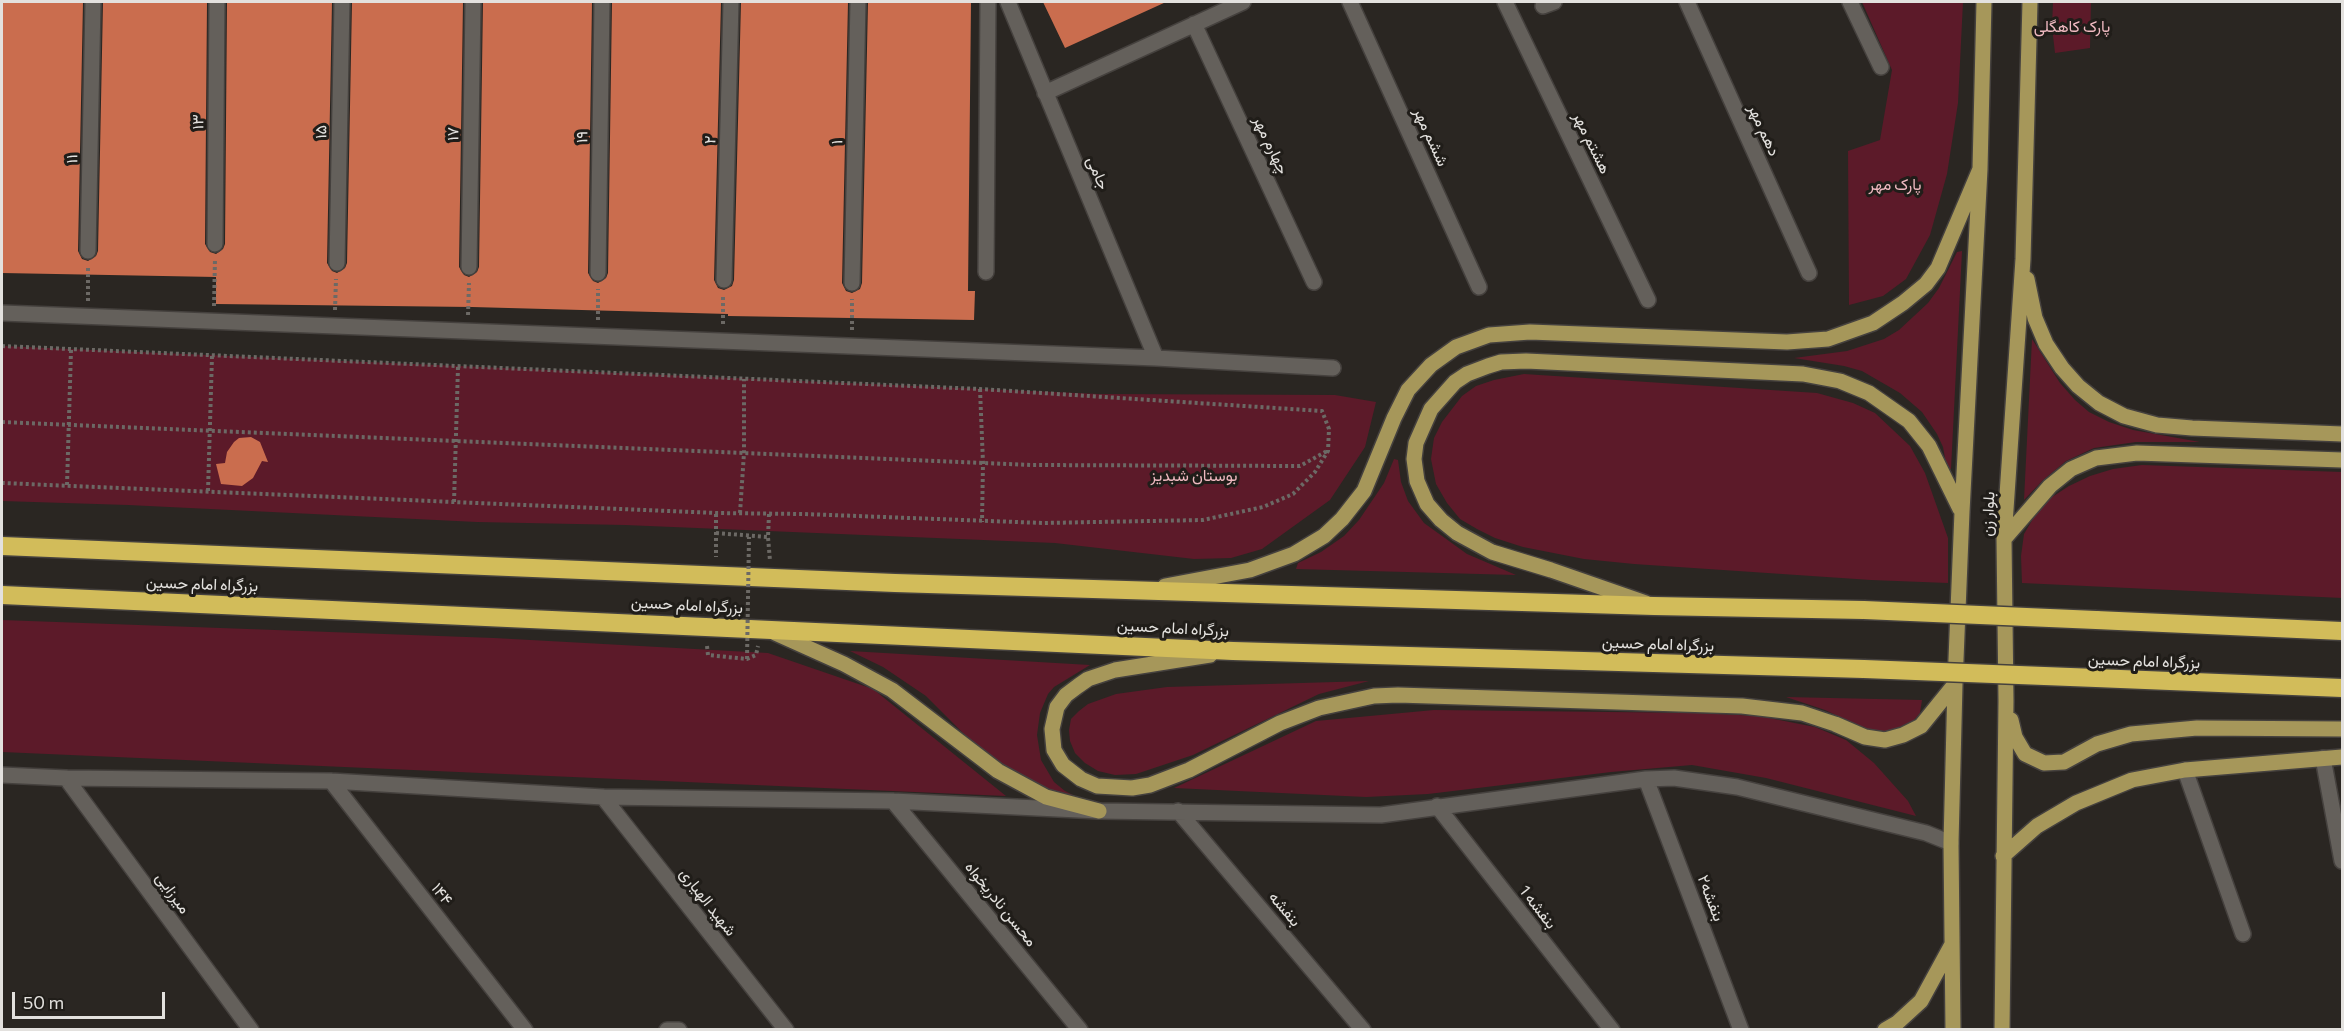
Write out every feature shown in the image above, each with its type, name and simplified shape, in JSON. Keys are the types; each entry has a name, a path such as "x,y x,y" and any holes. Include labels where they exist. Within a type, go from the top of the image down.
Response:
{"highway":[{"name":"بزرگراه امام حسین","path":"2,546 681,575 1136,591 1864,610 2343,631"},
{"name":"بزرگراه امام حسین","path":"2,595 1233,651 1864,669 2343,688"}],"main road":[{"name":"بلوار زن","path":"1953,1029 1952,843 1955,684 1980,169 1984,2"},
{"name":"بلوار زن","path":"2002,1029 2006,701 2004,539 2023,260 2030,2"},
{"path":"1136,591 1250,570 1294,554 1324,537 1364,491 1408,390 1431,365 1456,347 1489,335 1530,332 1787,342 1828,339 1873,323 1911,297 1926,284 1938,268 1980,169"},
{"path":"2023,260 2035,318 2046,344 2062,368 2078,386 2099,403 2124,416 2157,425 2343,434"},
{"path":"1654,606 1492,552 1457,533 1441,520 1427,504 1417,481 1414,459 1421,427 1443,393 1467,374 1488,366 1526,361 1803,374 1840,381 1869,393 1909,421 1929,446 1962,512"},
{"path":"2004,539 2050,486 2071,469 2096,458 2137,453 2343,460"},
{"path":"764,628 844,663 892,690 998,771 1046,797 1099,811"},
{"path":"1233,651 1115,670 1078,686 1066,695 1057,707 1052,729 1054,750 1063,765 1081,779 1098,786 1132,788 1150,785 1189,770 1280,723 1319,708 1374,696 1398,695 1742,706 1802,713 1865,737 1885,740 1903,735 1921,726 1955,684"},
{"path":"2006,701 2015,737 2025,754 2044,763 2064,762 2097,744 2131,734 2197,728 2343,729"},
{"path":"2004,856 2037,826 2076,803 2132,780 2185,770 2343,757"},
{"path":"1885,1029 1898,1023 1921,1001 1952,943"}],"street":[{"name":"۱۱","path":"88,251 93,2"},
{"name":"۱۳","path":"215,244 217,2"},
{"name":"۱۵","path":"337,263 342,2"},
{"name":"۱۷","path":"469,267 473,2"},
{"name":"۱۹","path":"598,273 602,2"},
{"name":"۲","path":"724,280 731,2"},
{"name":"۱","path":"852,283 858,2"},
{"path":"986,272 988,2"},
{"name":"جامی","path":"1008,2 1156,358"},
{"path":"1045,93 1194,24 1217,7 1243,2"},
{"name":"ششم مهر","path":"1350,2 1479,287"},
{"name":"هشتم مهر","path":"1505,2 1648,300"},
{"name":"دهم مهر","path":"1687,2 1809,273"},
{"path":"1850,2 1881,67"},
{"name":"چهارم مهر","path":"1194,24 1314,282"},
{"path":"2,313 1156,358 1333,368"},
{"path":"2323,758 2343,861"},
{"path":"2185,770 2243,934"},
{"path":"2,775 66,778 331,781 603,797 893,801 1099,811 1381,815 1646,779 1702,780 1737,786 1926,832 1952,843"},
{"name":"میرزایی","path":"66,778 251,1029"},
{"name":"بنفشه۲","path":"1646,779 1741,1029"},
{"name":"۱۴۴","path":"331,781 525,1029"},
{"name":"شهید الهیاری","path":"603,797 786,1029"},
{"name":"محسن نادریخواه","path":"893,801 1080,1029"},
{"name":"بنفشه 1","path":"1437,806 1612,1029"},
{"name":"بنفشه","path":"1178,811 1364,1029"},
{"path":"667,1029 679,1029"}],"path":[{"path":"214,322 215,244"},
{"path":"88,251 88,317"},
{"path":"335,326 337,263"},
{"path":"468,332 469,267"},
{"path":"597,336 598,273"},
{"path":"723,342 724,280"},
{"path":"851,346 852,283"},
{"path":"2,346 980,389 1322,411 1329,429 1328,451 1315,472 1293,494 1263,507 1203,520 982,522 2,483"},
{"path":"67,485 71,350"},
{"path":"207,491 212,356"},
{"path":"454,502 458,367"},
{"path":"740,513 744,453 744,379"},
{"path":"980,389 983,463 982,522"},
{"path":"2,422 1031,465 1300,466 1328,451"},
{"path":"716,513 716,533 749,537 768,537 769,514"},
{"path":"747,659 749,537"},
{"path":"708,655 747,659 756,655"}],"green space":[{"name":"پارک مهر","path":"1862,2 1963,2 1958,103 1947,174 1930,235 1906,279 1883,296 1849,305 1848,151 1880,140 1892,70"},
{"name":"پارک کاهگلی","path":"2053,2 2091,2 2090,48 2055,53 2052,27"},
{"path":"1962,251 1951,469 1947,469 1943,447 1937,434 1922,412 1900,393 1862,371 1794,358 1847,351 1884,339 1899,330 1928,303 1939,288 1957,252"},
{"path":"2032,339 2060,383 2089,412 2133,430 2200,442 2136,442 2094,448 2066,461 2024,500"},
{"name":"بوستان شبدیز","path":"2,346 1099,394 1335,395 1376,402 1365,447 1330,500 1262,549 1231,558 1194,559 1055,543 625,525 477,522 2,501"},
{"path":"1524,374 1817,393 1853,403 1875,413 1910,446 1925,473 1948,538 1948,583 1634,564 1584,559 1523,547 1495,538 1460,519 1447,503 1436,484 1431,459 1434,438 1442,422 1462,396 1476,386"},
{"path":"1394,459 1398,460 1401,482 1408,501 1424,523 1467,554 1516,575 1296,569 1298,563 1321,552 1344,536 1359,520 1384,483"},
{"path":"2142,465 2342,472 2342,598 2022,583 2021,556 2024,534 2049,499 2090,476 2113,469"},
{"path":"2,620 494,638 768,653 873,689 1006,796 2,752"},
{"path":"850,651 1090,665 1054,687 1048,694 1040,713 1037,735 1041,760 1054,782 1065,791 1083,800 1056,794 1007,769 979,749 926,696 883,667"},
{"path":"1369,681 1319,694 1193,755 1136,774 1115,775 1098,771 1075,753 1070,741 1071,719 1088,704 1116,694 1167,687"},
{"path":"1786,697 1922,700 1920,713 1913,721 1886,733 1872,732 1825,710"},
{"path":"1434,710 1698,713 1759,716 1815,727 1846,740 1874,763 1908,801 1916,816 1766,778 1692,765 1611,772 1428,794 1366,797 1174,788 1316,721"}],"building":[{"path":"2,2 83,2 78,251 82,259 88,261 96,256 98,251 103,2 207,2 205,244 210,252 216,254 223,249 225,244 227,2 332,2 327,263 332,271 337,273 345,268 347,263 352,2 463,2 459,267 464,275 469,277 477,272 479,267 483,2 592,2 588,273 593,281 598,283 606,278 608,273 612,2 721,2 714,280 718,288 724,290 732,286 734,280 741,2 848,2 842,283 846,291 852,293 860,289 862,283 868,2 971,2 968,291 975,291 974,320 728,316 728,314 472,307 216,304 216,277 2,273"},
{"path":"1043,2 1166,2 1065,48"},
{"path":"251,437 260,442 268,462 262,461 253,478 242,486 221,484 216,464 225,463 227,452 239,438"}]}
